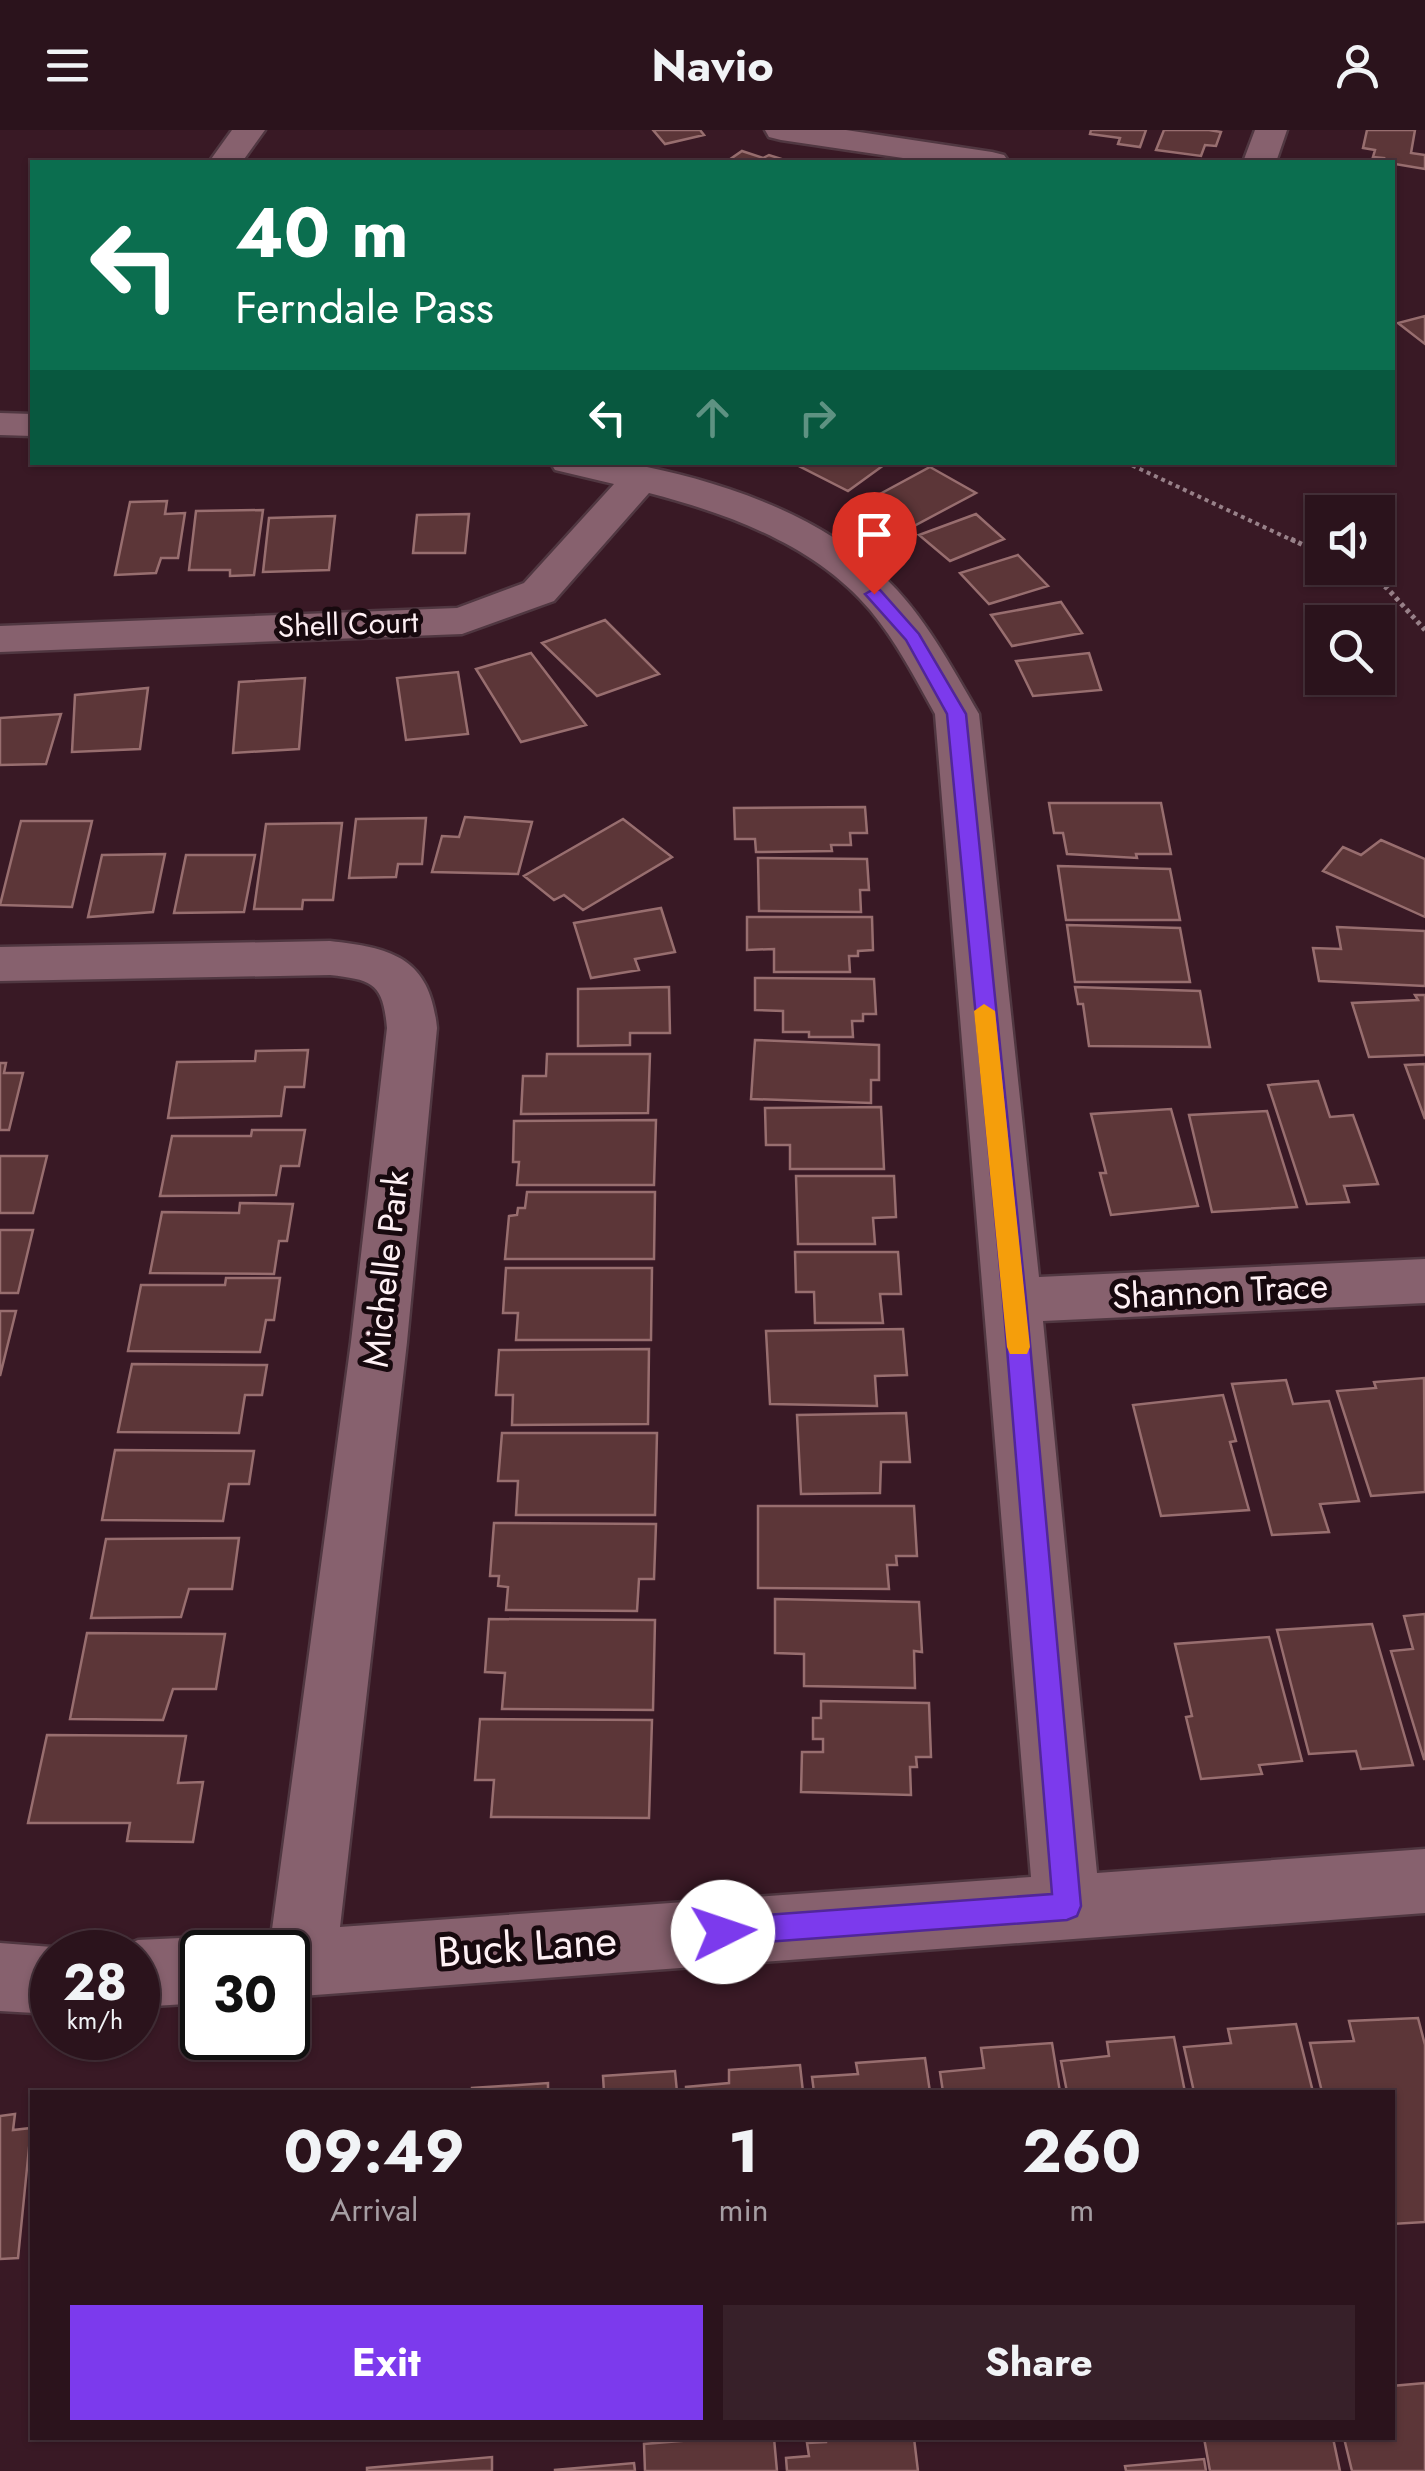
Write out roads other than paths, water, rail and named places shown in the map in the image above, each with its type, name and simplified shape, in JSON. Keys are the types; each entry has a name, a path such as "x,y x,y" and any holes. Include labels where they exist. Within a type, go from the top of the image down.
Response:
{"street":[{"path":"226,160 249,130"},
{"path":"781,130 979,160"},
{"path":"1261,160 1271,130"},
{"path":"0,424 30,425"},
{"path":"582,465 641,478 770,518 855,572 913,638 956,714 1014,1300 1067,1906"},
{"name":"Shell Court","path":"0,639 462,621 539,592 641,478"},
{"name":"Michelle Park","path":"0,964 330,958 362,961 388,970 403,981 411,998 412,1028 378,1342 299,1930"},
{"name":"Shannon Trace","path":"1014,1300 1425,1281"},
{"name":"Buck Lane","path":"310,1962 1425,1881"},
{"path":"0,1977 30,1979"}]}
